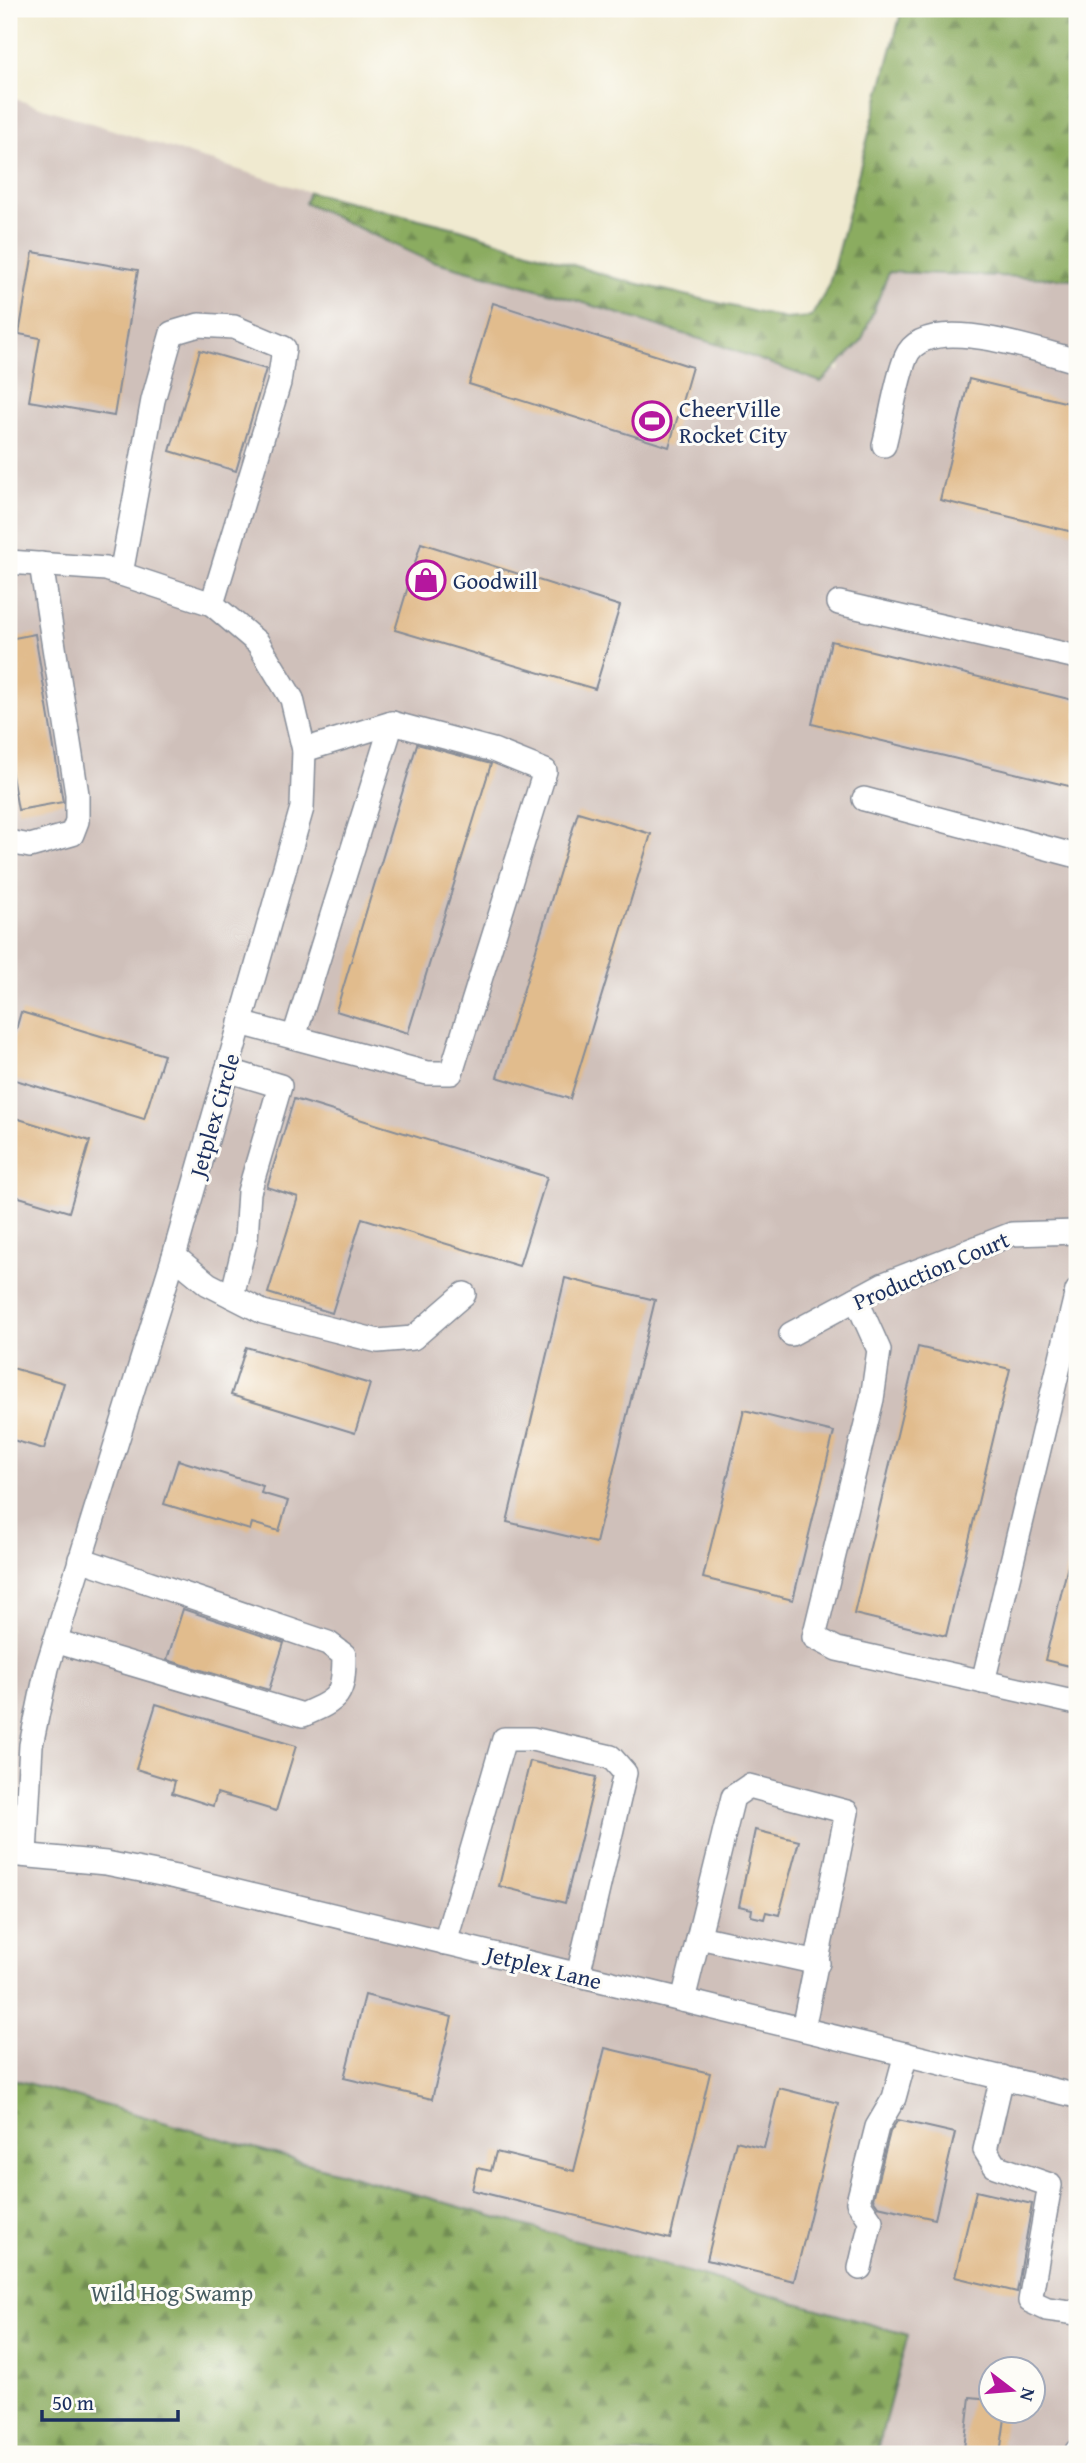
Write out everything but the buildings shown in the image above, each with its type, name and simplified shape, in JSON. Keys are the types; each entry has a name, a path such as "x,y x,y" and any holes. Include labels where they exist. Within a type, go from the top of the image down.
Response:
{"street":[{"path":"121,573 153,400 172,333 199,325 234,327 284,348 279,383 212,604"},
{"path":"884,445 907,354 919,343 935,336 970,335 1077,361"},
{"name":"Jetplex Circle","path":"9,562 106,569 212,604 258,643 265,654 292,699 304,750 302,808 174,1256 47,1668 31,1745 17,1854"},
{"path":"9,842 30,846 72,834 77,821 77,794 41,564"},
{"path":"839,603 1077,657"},
{"path":"294,1037 391,723"},
{"path":"240,1023 427,1073 451,1073 545,772 493,750 391,723 304,750"},
{"path":"864,799 1077,856"},
{"path":"227,1070 280,1086 249,1192 246,1239 232,1296"},
{"name":"Production Court","path":"791,1334 884,1284 1012,1234 1077,1233"},
{"path":"174,1256 208,1284 263,1312 378,1341 413,1338 464,1294"},
{"path":"984,1682 1077,1291"},
{"path":"856,1299 879,1350 872,1399 814,1637 837,1649 1077,1703"},
{"path":"55,1641 303,1715 333,1702 344,1682 344,1655 328,1643 80,1559"},
{"path":"445,1943 504,1739 532,1740 611,1757 625,1773 578,1975"},
{"path":"683,2000 733,1797 749,1786 847,1812 803,2029"},
{"name":"Jetplex Lane","path":"17,1854 106,1863 1077,2096"},
{"path":"699,1937 818,1963"},
{"path":"860,2268 870,2221 858,2202 877,2127 894,2098 906,2054"},
{"path":"1002,2077 985,2150 995,2166 1050,2185 1031,2301 1047,2309 1077,2313"}],"shaded area":[{"path":"943,9 1077,9 1077,2454 876,2454 908,2335 9,2078 9,97 309,192 839,371"}],"green space":[{"path":"902,9 1077,9 1077,279 889,272 861,342 821,382 719,345 552,293 425,259 305,203 309,192 460,229 614,278 785,319 811,317 828,288"},
{"name":"Wild Hog Swamp","path":"9,2078 908,2335 876,2454 9,2454"}],"place":[{"name":"CheerVille Rocket City","path":"652,421"},
{"name":"Goodwill","path":"426,580"}]}
